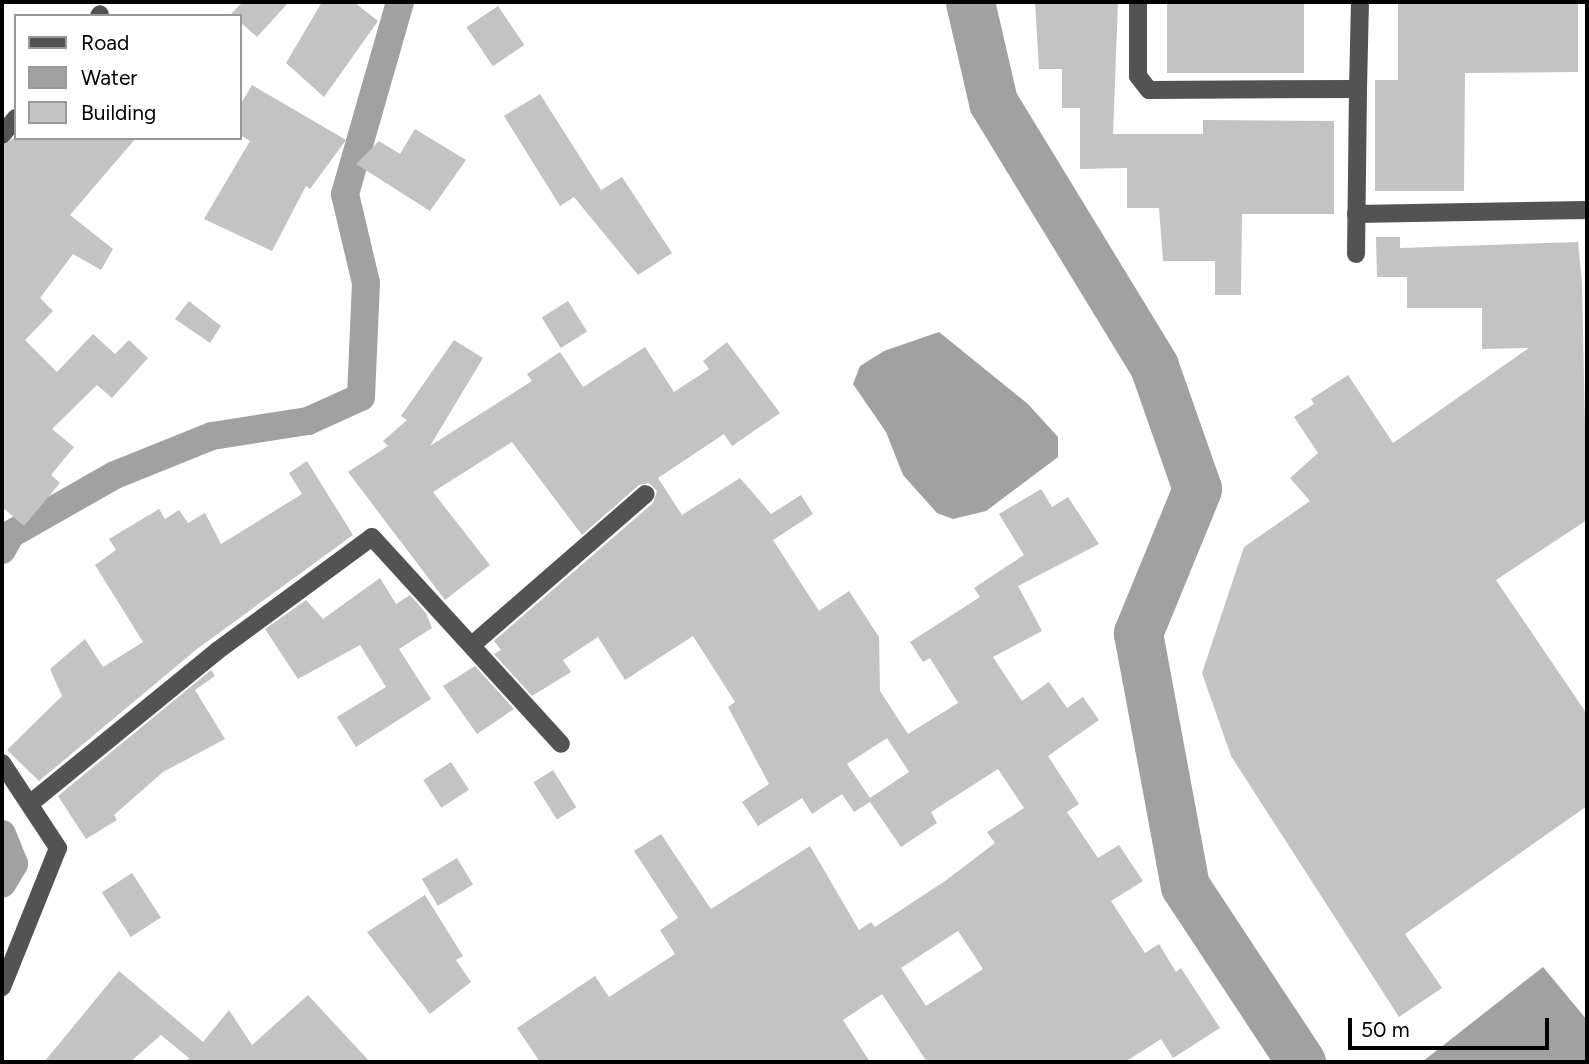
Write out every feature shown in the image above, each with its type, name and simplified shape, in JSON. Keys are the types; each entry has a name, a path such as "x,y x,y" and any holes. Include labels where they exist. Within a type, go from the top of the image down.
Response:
{"street":[{"path":"1138,2 1138,76 1149,90 1358,89"},
{"path":"1356,254 1360,2"},
{"path":"2,135 14,120"},
{"path":"1356,214 1587,209"},
{"path":"472,645 646,494"},
{"path":"32,802 217,651 372,537 561,744"},
{"path":"2,763 57,839 58,860 2,987"}],"water":[{"path":"939,332 1028,404 1058,437 1058,457 986,511 953,519 937,513 903,475 886,432 853,384 860,366 884,351"},
{"path":"1543,967 1587,1020 1587,1062 1422,1062"}],"building":[{"path":"243,2 289,2 257,37 242,24 242,14 231,14"},
{"path":"322,2 354,2 378,21 324,97 286,63"},
{"path":"1035,2 1118,2 1113,134 1203,134 1203,120 1334,121 1334,214 1242,214 1241,295 1215,295 1215,261 1163,261 1159,208 1127,208 1127,168 1080,169 1080,108 1062,108 1062,69 1039,69"},
{"path":"1167,2 1304,2 1304,73 1167,73"},
{"path":"1398,2 1578,2 1578,72 1465,73 1464,191 1375,191 1375,80 1398,80"},
{"path":"498,6 524,45 493,66 466,27"},
{"path":"252,85 346,140 310,189 306,186 272,251 204,219 250,141 242,136 242,102"},
{"path":"540,94 601,190 622,177 672,253 638,275 574,197 560,206 504,116"},
{"path":"415,129 466,160 430,211 356,164 379,141 400,154"},
{"path":"14,138 134,140 70,215 113,249 101,270 73,254 40,298 53,311 25,340 57,372 93,334 115,354 129,340 148,358 112,398 97,385 52,429 74,447 51,475 60,483 24,526 2,507 2,146"},
{"path":"1376,237 1400,237 1400,248 1578,242 1582,283 1587,520 1496,580 1587,714 1587,806 1405,934 1442,988 1399,1017 1231,756 1202,673 1244,547 1310,501 1290,478 1318,453 1294,417 1314,404 1311,399 1348,375 1393,443 1529,348 1482,349 1482,308 1407,308 1407,277 1377,277"},
{"path":"189,301 221,326 210,343 175,319"},
{"path":"568,301 587,332 561,348 542,317"},
{"path":"454,340 483,358 430,446 532,381 527,374 560,352 583,387 645,347 674,392 709,369 703,361 727,342 780,413 732,446 724,434 658,478 682,515 740,478 771,514 801,495 813,514 773,540 819,611 849,591 879,637 880,691 908,734 958,703 930,658 923,662 910,642 980,597 974,588 1024,555 999,514 1041,489 1052,507 1068,497 1099,544 1018,586 1042,631 993,657 1022,701 1049,682 1067,708 1083,697 1099,720 1048,756 1079,804 1067,812 1098,858 1119,845 1143,881 1111,901 1145,953 1159,944 1176,972 1181,968 1220,1028 1173,1058 1161,1039 1125,1062 927,1062 882,994 843,1020 870,1062 540,1062 517,1028 595,976 609,997 675,954 660,930 678,918 634,851 661,834 711,909 810,846 859,930 871,922 875,927 945,881 995,843 987,832 1024,808 998,769 931,812 937,823 901,847 870,802 854,812 842,794 812,814 802,798 758,826 742,802 769,784 728,707 735,702 693,636 625,680 598,637 563,660 571,672 532,696 494,654 501,650 494,641 653,503 657,491 649,483 639,485 582,535 512,442 433,492 490,565 445,600 348,472 388,446 383,441 407,420 401,416","holes":["887,738 909,772 870,798 847,764","958,931 983,969 926,1006 901,968"]},
{"path":"307,461 353,535 197,649 39,781 7,750 62,696 50,669 85,639 103,667 143,642 95,565 116,550 109,539 159,509 165,519 179,510 188,523 205,513 221,544 302,494 289,473"},
{"path":"380,578 396,604 410,595 426,613 432,628 399,649 431,699 356,747 337,717 386,687 360,645 298,679 265,629 306,600 323,619"},
{"path":"475,666 514,709 477,734 443,686"},
{"path":"211,670 215,676 195,690 225,739 163,772 114,815 117,820 86,839 58,796"},
{"path":"451,762 469,790 441,808 423,780"},
{"path":"553,770 576,807 557,820 533,782"},
{"path":"457,858 473,885 438,906 422,879"},
{"path":"132,873 161,917 131,937 102,893"},
{"path":"425,895 463,956 456,960 471,982 430,1014 367,932"},
{"path":"119,971 203,1042 229,1010 252,1045 308,995 370,1062 186,1062 189,1058 161,1035 130,1062 44,1062"}],"waterway":[{"path":"2,550 11,534 115,475 212,436 308,421 361,397 366,283 345,194 400,2"},
{"path":"970,2 993,102 1154,366 1197,489 1138,633 1185,886 1301,1062"},
{"path":"2,834 14,864 2,884"}]}
